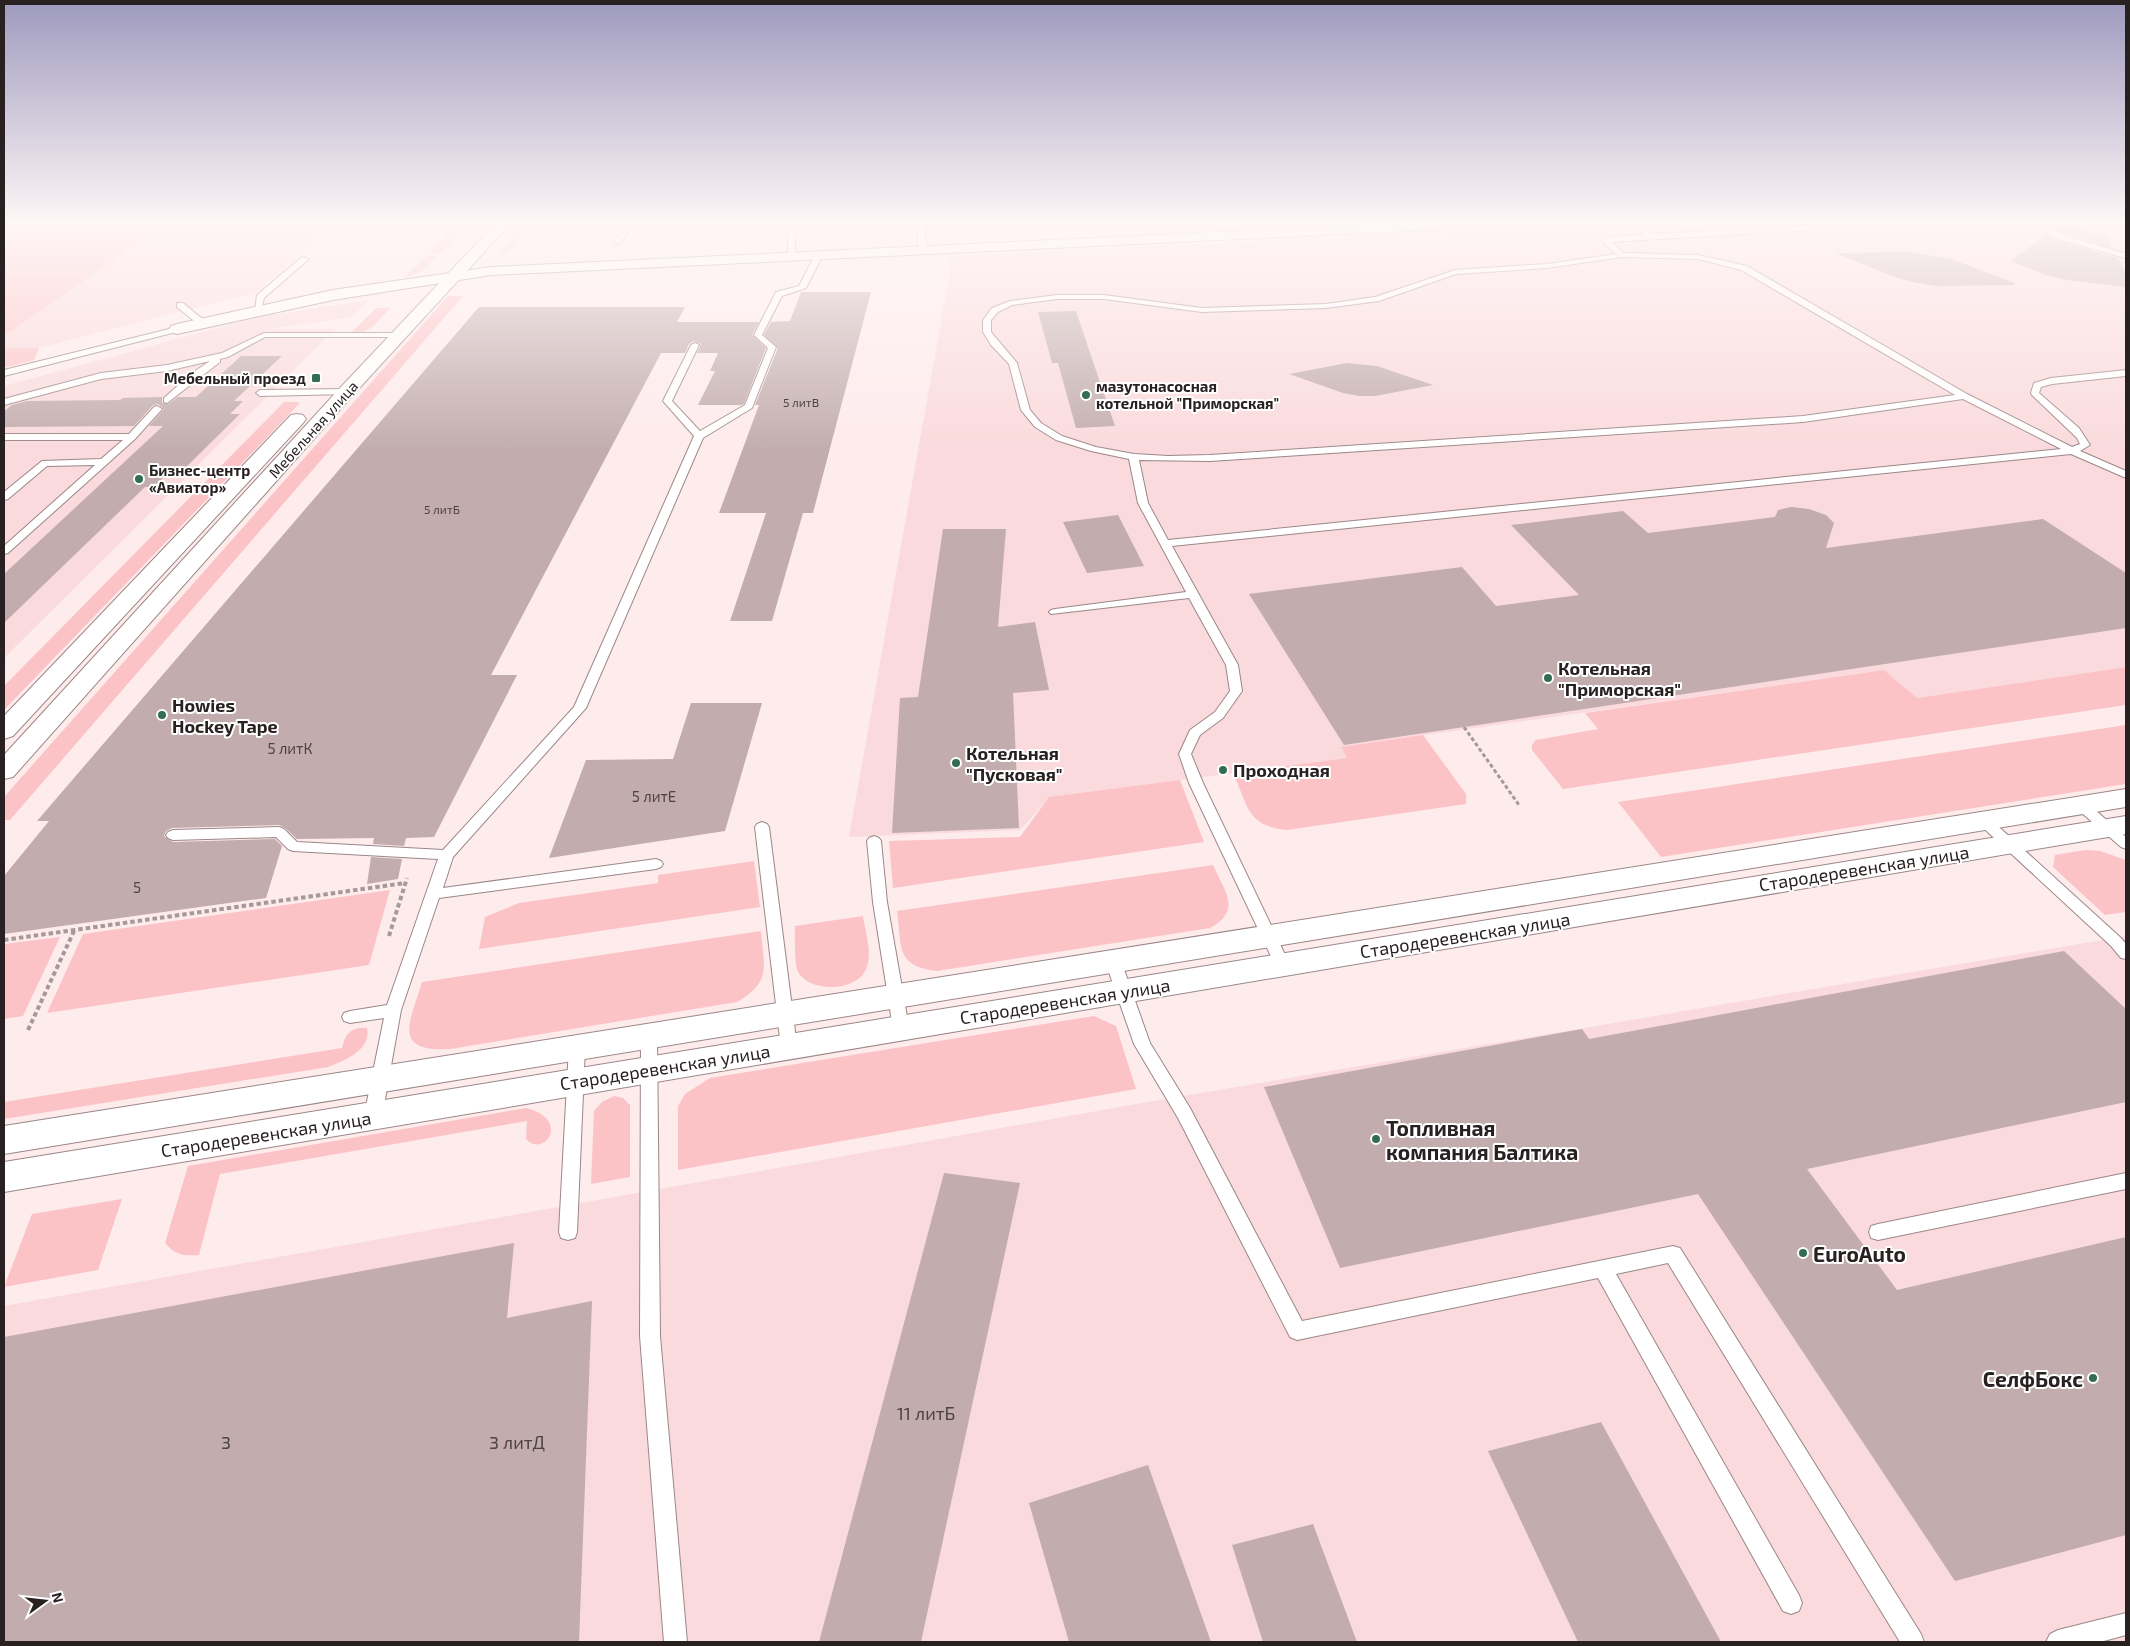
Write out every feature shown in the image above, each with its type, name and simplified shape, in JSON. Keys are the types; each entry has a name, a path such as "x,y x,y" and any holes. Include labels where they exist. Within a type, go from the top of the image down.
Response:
{"street":[{"path":"177,329 258,309 304,301"},
{"name":"Мебельная улица","path":"4,731 322,392 377,335 415,301"},
{"name":"Мебельная улица","path":"4,770 399,335 424,301"},
{"name":"Стародеревенская улица","path":"4,1140 2126,798"},
{"name":"Стародеревенская улица","path":"4,1177 2009,844 2120,832"}],"lane":[{"path":"258,309 259,301"},
{"path":"373,1116 393,1010 447,855 580,708 699,436 749,406 772,347 758,335 776,301"},
{"path":"1032,301 1010,303 995,310 987,320 987,332 994,343 1014,363 1026,410 1038,425 1059,438 1094,449 1134,457 1168,459 1210,458 1783,421 1964,396"},
{"path":"1133,301 1202,310 1351,304 1365,301"},
{"path":"1800,301 1964,396 2072,451 2126,475"},
{"path":"180,305 202,323"},
{"path":"4,373 177,329"},
{"path":"167,400 195,375 243,344 264,334 399,335"},
{"path":"695,345 667,401 699,436"},
{"path":"4,402 101,376 167,368 225,355"},
{"path":"1166,543 2072,451 2085,445 2081,435 2043,403 2035,393 2037,385 2051,381 2126,373"},
{"path":"260,393 346,392"},
{"path":"4,551 132,437 157,409"},
{"path":"4,437 132,437"},
{"path":"1134,457 1143,503 1232,666 1236,691 1219,715 1194,732 1184,754 1282,965"},
{"path":"4,497 45,462 103,462"},
{"path":"1055,612 1193,594"},
{"path":"2081,806 2120,832"},
{"path":"1984,821 2116,942 2126,954"},
{"path":"762,827 789,1047"},
{"path":"173,835 278,832 293,846 447,855"},
{"path":"874,841 880,902 901,1028"},
{"path":"433,894 656,864"},
{"path":"1113,961 1142,1044 1184,1113 1297,1331 1673,1254 1913,1642"},
{"path":"350,1016 393,1010"},
{"path":"649,1036 650,1336 676,1642"},
{"path":"568,1232 577,1047"},
{"path":"1878,1232 2126,1181"},
{"path":"1603,1268 1791,1603"},
{"path":"2058,1642 2126,1624"}],"path":[{"path":"1464,727 1519,805"},
{"path":"388,940 407,878"},
{"path":"4,940 405,883"},
{"path":"28,1030 74,930"}],"shaded area":[{"path":"4,301 55,301 4,336"},
{"path":"55,301 222,301 39,348 4,348 4,336"},
{"name":"Бизнес-центр «Авиатор»","path":"368,301 351,317 270,329 335,329 4,658 4,386 254,318"},
{"path":"444,301 459,301 10,820 4,820 4,797"},
{"path":"945,301 2126,301 2126,667 1917,698 1884,670 1341,747 1348,758 1050,797 1020,830 849,837"},
{"path":"376,308 390,308 368,330 357,334 350,334"},
{"path":"4,348 39,348 34,360 4,368"},
{"path":"284,402 300,403 4,710 4,686"},
{"path":"2126,667 2126,705 1563,789 1532,750 1532,745 1536,740 1598,729 1585,713 1884,670 1917,698"},
{"path":"2126,725 2126,784 1661,857 1618,802"},
{"path":"1423,735 1466,794 1466,804 1287,830 1274,828 1256,819 1246,804 1233,773 1347,758 1341,747"},
{"path":"1180,780 1204,842 893,888 889,841 1020,837 1049,797"},
{"path":"2085,850 2100,851 2126,860 2126,912 2105,915 2053,867 2055,855"},
{"path":"754,861 760,907 479,949 485,917 519,903 658,883 658,875"},
{"path":"1213,865 1226,892 1228,907 1226,914 1220,921 1210,928 937,971 914,965 903,953 897,911"},
{"path":"390,890 369,965 47,1013 83,934"},
{"path":"863,916 869,956 866,969 861,977 844,986 833,987 812,984 804,979 797,968 795,926"},
{"path":"761,931 764,964 761,980 756,987 737,1002 450,1049 431,1049 419,1046 412,1040 409,1031 413,1009 422,982"},
{"path":"2126,936 2126,1642 4,1642 4,1306 1142,1103"},
{"path":"60,937 23,1016 4,1019 4,944"},
{"path":"1094,1016 1116,1026 1136,1089 678,1170 678,1106 685,1094 710,1078"},
{"path":"359,1028 367,1028 365,1043 349,1058 328,1067 4,1119 4,1102 342,1048 347,1035"},
{"path":"614,1096 623,1098 630,1105 630,1177 591,1184 594,1111 602,1102"},
{"path":"526,1108 540,1113 548,1120 551,1128 550,1135 546,1141 540,1144 533,1144 526,1139 527,1121 220,1174 199,1255 180,1254 172,1250 165,1243 188,1166"},
{"path":"122,1199 98,1270 4,1287 32,1214"}],"building":[{"path":"798,301 869,301 813,513 803,513 772,621 730,621 766,513 719,513 759,405 755,405 778,348 764,335 771,322 790,321"},
{"path":"479,307 685,307 677,322 759,322 752,335 766,348 744,404 741,405 698,405 715,371 710,371 718,353 697,353 701,344 694,341 689,344 685,353 661,353 491,675 517,675 434,837 406,838 404,846 373,844 374,838 297,839 279,825 172,828 166,831 164,836 173,842 275,839 282,846 266,898 4,934 4,876 49,821 37,821"},
{"name":"мазутонасосная котельной \"Приморская\"","path":"1076,311 1115,426 1076,428 1058,363 1052,363 1038,312"},
{"name":"Бизнес-центр «Авиатор»","path":"241,356 282,356 234,401 243,401 230,414 240,414 181,472 169,472 153,487 145,487 4,623 4,574 163,426 149,426 164,409 158,404 153,405 134,426 4,427 4,411 12,405 27,401 120,400 123,398 162,397 162,403 168,404 178,397 196,397"},
{"path":"1347,363 1377,366 1433,385 1375,396 1359,396 1343,393 1289,374"},
{"name":"Котельная \"Приморская\"","path":"1791,507 1809,509 1826,515 1834,523 1826,548 2043,519 2126,573 2126,628 1344,745 1249,594 1462,567 1496,606 1579,595 1511,525 1623,511 1648,533 1775,517 1778,510"},
{"path":"1118,515 1144,566 1087,573 1063,522"},
{"path":"943,529 1006,529 998,627 1035,622 1049,690 1013,693 1019,828 892,833 900,698 918,697"},
{"path":"691,703 762,703 725,831 549,858 586,760 673,759"},
{"path":"371,857 402,859 398,879 367,884"},
{"name":"EuroAuto","path":"2064,951 2126,1009 2126,1102 1807,1169 1897,1290 2126,1237 2126,1535 1955,1581 1698,1194 1340,1268 1264,1087 1582,1029 1589,1039"},
{"path":"944,1173 1020,1183 921,1642 819,1642"},
{"path":"514,1243 507,1318 592,1301 579,1642 4,1642 4,1337"},
{"path":"1601,1422 1721,1642 1578,1642 1488,1451"},
{"path":"1148,1465 1211,1642 1069,1642 1029,1503"},
{"path":"1313,1524 1357,1642 1263,1642 1232,1545"}],"place":[{"name":"Мебельный проезд","path":"316,378"},
{"name":"мазутонасосная котельной \"Приморская\"","path":"1086,395"},
{"name":"Бизнес-центр «Авиатор»","path":"139,479"},
{"name":"Котельная \"Приморская\"","path":"1548,678"},
{"name":"Howies Hockey Tape","path":"162,715"},
{"name":"Котельная \"Пусковая\"","path":"956,763"},
{"name":"Проходная","path":"1223,770"},
{"name":"Топливная компания Балтика","path":"1376,1139"},
{"name":"EuroAuto","path":"1803,1253"},
{"name":"СелфБокс","path":"2093,1378"}]}
